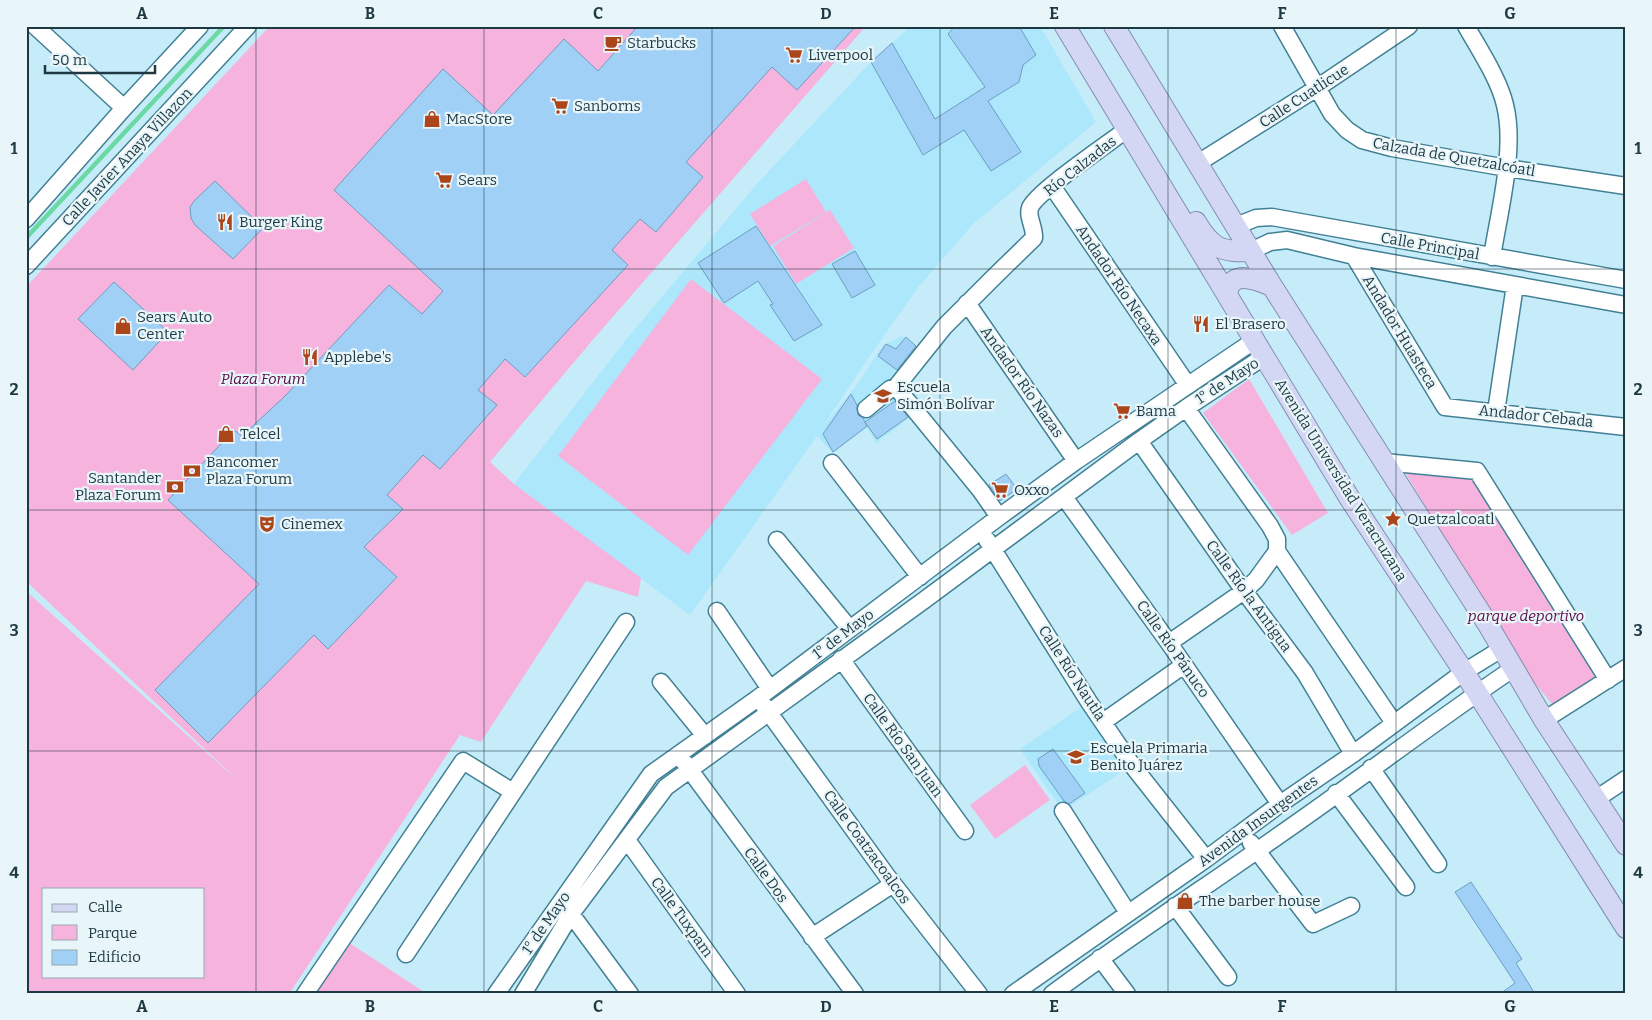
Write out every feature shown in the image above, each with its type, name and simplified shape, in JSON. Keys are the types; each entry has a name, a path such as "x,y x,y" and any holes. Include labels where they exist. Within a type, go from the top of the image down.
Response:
{"main road":[{"name":"Avenida Universidad Veracruzana","path":"1065,26 1126,130 1227,290 1350,499 1464,672 1626,928"},
{"path":"1114,26 1272,286 1503,648 1544,720 1626,845"},
{"path":"1126,130 1149,148 1202,233 1216,246 1229,252 1251,251"},
{"path":"1227,290 1229,252 1236,226"},
{"path":"1227,290 1238,279 1246,277 1254,278 1272,286"}],"street":[{"path":"35,26 124,108"},
{"name":"Calle Javier Anaya Villazon","path":"26,219 124,108 200,26"},
{"name":"Calle Javier Anaya Villazon","path":"26,266 248,26"},
{"name":"Calzada de Quetzalcóatl","path":"1282,26 1332,114 1346,130 1362,140 1392,148 1626,186"},
{"name":"Calle Cuatlicue","path":"1198,163 1317,88 1409,26"},
{"path":"1466,26 1496,81 1505,104 1508,126 1507,168 1492,257"},
{"name":"Río Calzadas","path":"967,303 1034,238 1029,214 1032,204 1052,186 1126,130"},
{"name":"Andador Río Necaxa","path":"1052,186 1187,384"},
{"name":"Calle Principal","path":"1236,226 1256,218 1272,217 1626,280"},
{"name":"Calle Principal","path":"1251,251 1270,242 1287,240 1354,256 1626,305"},
{"name":"Andador Huasteca","path":"1354,256 1445,407"},
{"path":"1496,412 1515,285"},
{"path":"866,409 893,388 967,303"},
{"name":"Andador Río Nazas","path":"967,303 1076,461"},
{"name":"1° de Mayo","path":"503,991 651,774 764,693 1076,461 1187,384 1260,348"},
{"name":"1° de Mayo","path":"523,994 571,914 666,787 1186,408 1260,348"},
{"path":"893,388 981,491 999,517"},
{"name":"Andador Cebada","path":"1445,407 1626,427"},
{"path":"1186,408 1270,526 1277,539 1277,551 1394,723"},
{"name":"Calle Río la Antigua","path":"1139,441 1244,591 1305,673 1353,754"},
{"path":"1384,462 1476,471 1608,680"},
{"path":"832,463 920,577"},
{"name":"Calle Río Pánuco","path":"1064,497 1169,642 1280,804"},
{"name":"Calle Río Nautla","path":"980,531 1132,765 1206,859"},
{"path":"777,540 850,629"},
{"path":"1169,642 1244,591 1256,580 1277,551"},
{"name":"Calle Coatzacoalcos","path":"717,611 764,693 768,712 893,884 979,994"},
{"path":"406,954 626,622"},
{"name":"Avenida Insurgentes","path":"1015,993 1353,754 1464,672 1503,648"},
{"name":"Calle Río San Juan","path":"841,659 965,831"},
{"path":"1103,722 1184,665"},
{"name":"Avenida Insurgentes","path":"1052,994 1100,958 1257,851 1514,668"},
{"path":"1544,720 1626,668"},
{"path":"661,682 705,736"},
{"name":"Calle Dos","path":"679,755 855,994"},
{"path":"305,994 463,761 513,792"},
{"path":"1371,768 1438,864"},
{"path":"1596,799 1626,779"},
{"path":"1336,793 1406,886"},
{"path":"1063,812 1128,913"},
{"path":"1243,832 1313,924 1351,906"},
{"name":"Calle Tuxpam","path":"627,840 737,994"},
{"path":"812,937 893,884"},
{"path":"1175,906 1228,977"},
{"path":"571,914 630,994"},
{"path":"1100,958 1127,994"}],"shaded area":[{"path":"911,26 1040,26 1096,122 973,224 920,285 822,428 857,385 883,345 902,336 927,358 908,382 924,407 876,443 867,428 833,453 817,436 690,615 514,484 625,341 755,186 869,64"},
{"name":"Escuela Primaria Benito Juárez","path":"1089,702 1132,765 1063,811 1020,749"}],"green space":[{"name":"Plaza Forum","path":"270,26 866,26 591,342 490,462 514,484 641,578 638,597 586,581 481,742 460,735 289,994 26,994 26,591 243,785 26,581 26,287"},
{"path":"806,179 826,212 770,246 750,214"},
{"path":"830,210 854,248 796,284 773,246"},
{"path":"691,279 822,379 688,555 558,456"},
{"path":"1249,379 1328,513 1292,535 1203,413"},
{"name":"parque deportivo","path":"1405,472 1474,475 1597,678 1553,705 1527,674"},
{"path":"1025,765 1050,800 995,839 970,805"},
{"path":"348,942 427,994 312,994"}],"building":[{"path":"638,26 856,26 797,90 772,67 686,162 703,177 656,232 640,219 612,250 628,265 525,377 505,359 478,390 497,405 440,469 423,455 387,495 403,509 364,547 397,577 328,649 314,635 208,743 155,690 259,584 168,500 234,430 242,436 284,397 389,285 422,314 443,291 334,190 443,69 493,115 564,39 598,71"},
{"path":"955,26 1019,26 1036,55 1023,65 1019,82 988,101 1021,152 991,171 964,130 923,155 871,62 892,43 935,119 985,87 948,34"},
{"name":"Burger King","path":"215,181 263,228 233,259 195,225 191,218 190,207"},
{"path":"756,226 822,325 794,341 770,305 773,304 758,281 724,303 698,263"},
{"path":"855,251 875,285 852,298 832,264"},
{"name":"Sears Auto Center","path":"114,282 168,332 133,370 78,319"},
{"path":"906,337 916,346 897,370 878,356 886,344 896,349"},
{"path":"851,394 857,405 858,415 863,418 867,426 833,452 823,434"},
{"path":"895,401 908,417 877,439 865,422"},
{"name":"Oxxo","path":"1006,474 1017,489 1000,501 989,485"},
{"path":"1053,749 1085,793 1069,804 1064,801 1039,766 1038,759"},
{"path":"1471,882 1522,959 1516,963 1535,994 1500,994 1515,983 1455,892"}],"waterway":[{"path":"26,238 224,26"}],"place":[{"name":"Starbucks","path":"613,43"},
{"name":"Liverpool","path":"794,55"},
{"name":"Sanborns","path":"560,106"},
{"name":"MacStore","path":"432,119"},
{"name":"Sears","path":"444,180"},
{"name":"Burger King","path":"225,222"},
{"name":"El Brasero","path":"1201,324"},
{"name":"Sears Auto Center","path":"123,326"},
{"name":"Applebe's","path":"310,357"},
{"name":"Escuela Simón Bolívar","path":"883,396"},
{"name":"Bama","path":"1122,411"},
{"name":"Telcel","path":"226,434"},
{"name":"Bancomer Plaza Forum","path":"192,471"},
{"name":"Santander Plaza Forum","path":"175,487"},
{"name":"Oxxo","path":"1000,490"},
{"name":"Quetzalcoatl","path":"1393,519"},
{"name":"Cinemex","path":"267,524"},
{"name":"Escuela Primaria Benito Juárez","path":"1076,757"},
{"name":"The barber house","path":"1185,901"}]}
